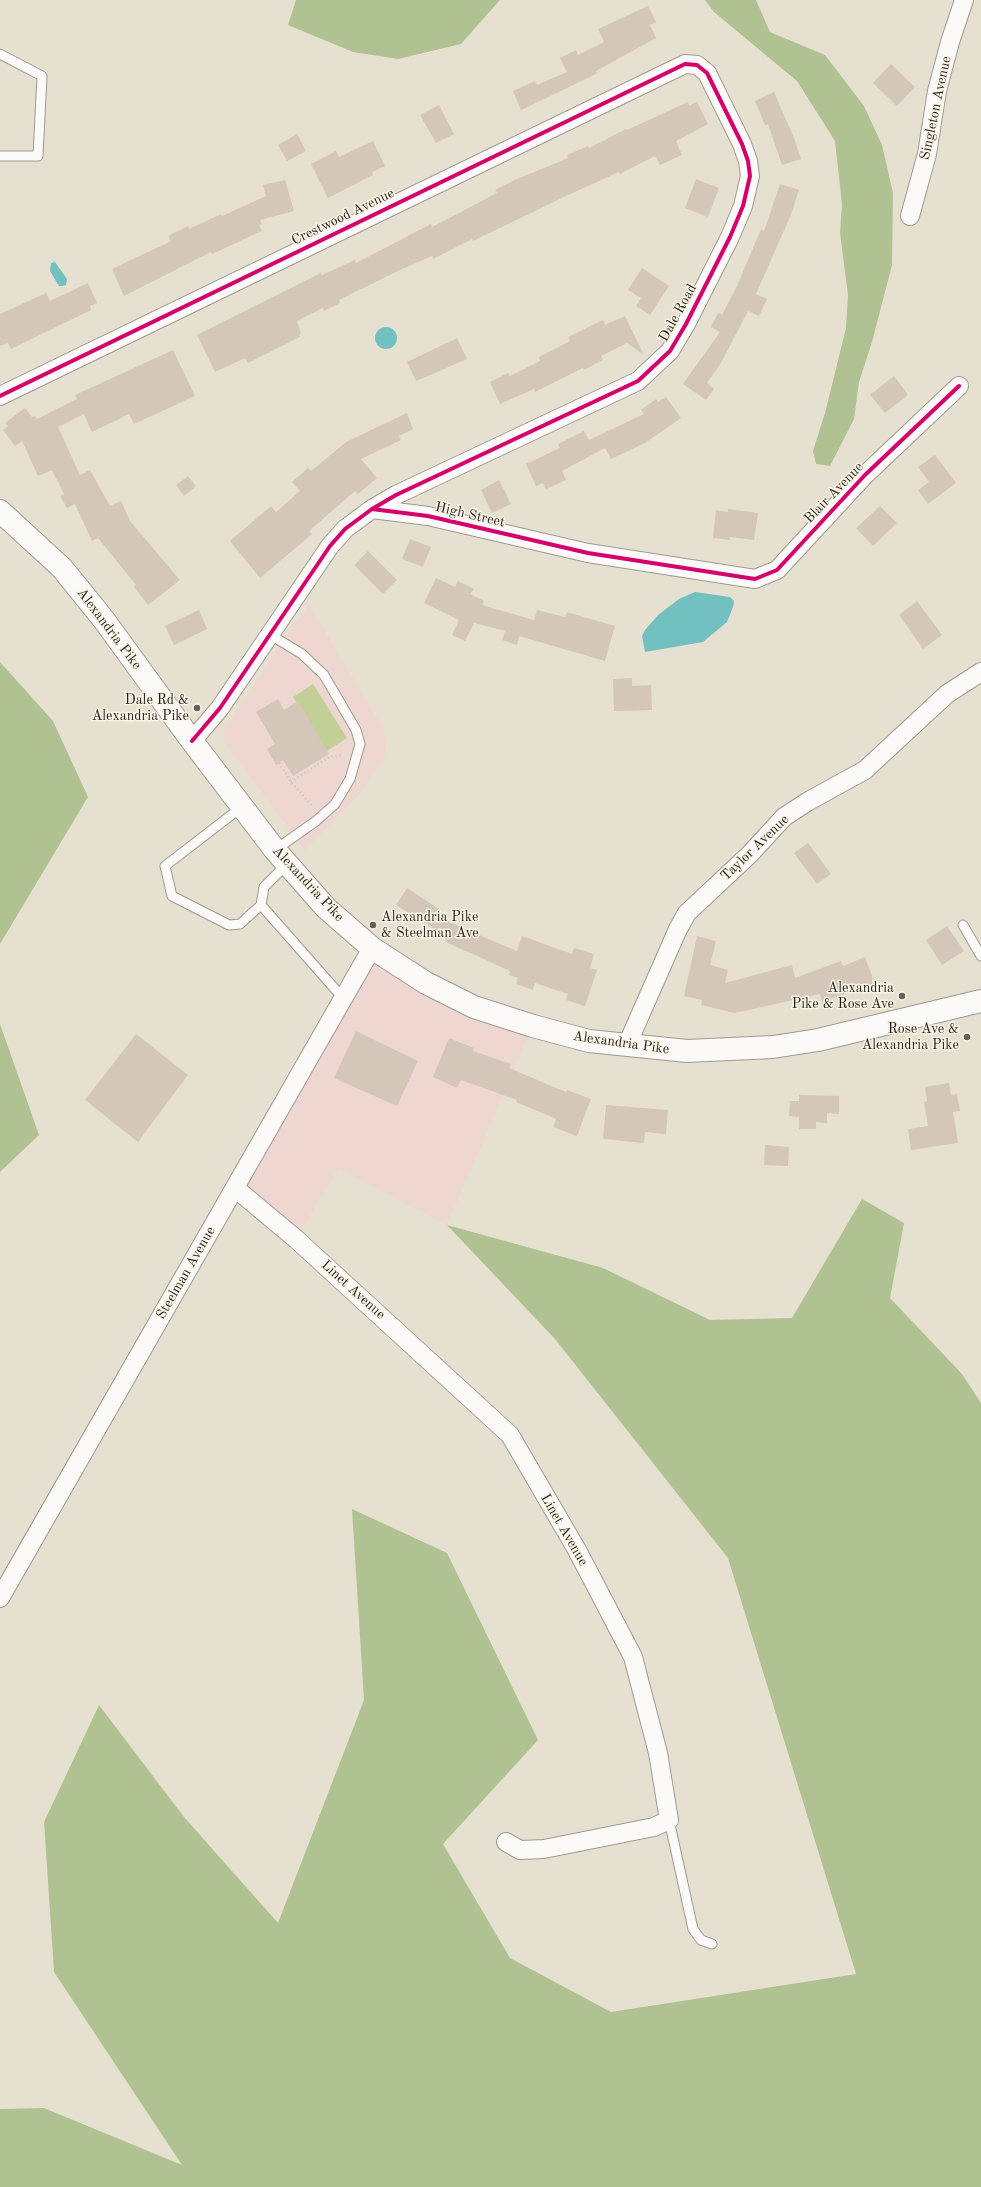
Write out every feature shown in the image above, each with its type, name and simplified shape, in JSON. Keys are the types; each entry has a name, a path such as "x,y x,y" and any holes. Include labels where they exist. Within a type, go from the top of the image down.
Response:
{"main road":[{"name":"Alexandria Pike","path":"0,510 62,568 104,620 192,741 281,857 326,908 372,948 426,983 474,1007 533,1026 589,1041 687,1051 773,1047 818,1040 981,1001"}],"street":[{"name":"Singleton Avenue","path":"910,216 927,154 937,91 950,42 964,0"},
{"name":"Crestwood Avenue","path":"0,396 685,64 697,65"},
{"name":"Dale Road","path":"372,509 396,495 638,381 670,351 686,324 730,237 743,206 750,176 748,162 742,144 707,73 697,65"},
{"name":"Blair Avenue","path":"712,572 755,579 777,570 865,476 959,386"},
{"name":"High Street","path":"372,509 428,516 588,553 712,572"},
{"path":"192,741 220,708 330,546 344,529 372,509"},
{"name":"Taylor Avenue","path":"627,1045 678,929 687,913 750,854 784,817 807,802 865,770 947,694 981,672"},
{"name":"Steelman Avenue","path":"0,1598 372,948"},
{"name":"Linet Avenue","path":"235,1188 296,1239 510,1435 577,1550 633,1657 658,1753 669,1820"},
{"path":"506,1842 520,1850 544,1849 654,1827 669,1820"}],"lane":[{"path":"0,54 42,76 38,156 0,156"},
{"path":"243,806 165,866 172,896 228,925 240,924 261,905 264,887 281,857 335,804 350,779 357,759 360,744 356,730 324,675 302,654 269,634"},
{"path":"261,905 343,998"},
{"path":"963,926 981,956"},
{"path":"669,1820 693,1929 700,1940 712,1944"}],"path":[{"path":"291,782 329,757 341,755 357,759"},
{"path":"279,762 291,782 321,817"}],"shaded area":[{"path":"309,604 384,730 386,757 356,798 305,850 223,740 224,730"},
{"path":"372,948 533,1026 447,1225 338,1169 296,1239 235,1188"}],"green space":[{"path":"296,0 500,0 461,44 398,59 353,52 288,25"},
{"path":"705,0 756,0 770,32 825,55 864,106 882,145 893,193 892,265 872,342 859,382 854,419 830,466 816,464 813,451 825,413 846,328 848,295 840,233 842,204 835,141 797,81 714,12"},
{"path":"0,662 53,721 88,797 0,944"},
{"path":"313,684 347,738 327,751 293,697"},
{"path":"0,1024 39,1135 0,1172"},
{"path":"862,1199 904,1223 890,1298 962,1374 981,1403 981,2187 0,2187 0,2109 44,2108 182,2165 54,1972 44,1822 99,1705 184,1817 278,1923 364,1700 352,1509 447,1553 538,1740 443,1844 510,1958 611,2012 856,1974 728,1558 555,1339 447,1225 603,1268 710,1320 792,1318"}],"water":[{"path":"55,262 67,279 66,285 59,286 50,271 51,263"},
{"path":"386,327 394,330 397,338 394,346 386,349 378,346 375,338 378,330"},
{"path":"695,592 730,597 734,601 727,622 703,642 645,652 642,636 645,630 658,615 679,599"}],"building":[{"path":"648,6 656,22 650,25 656,38 596,71 597,73 590,77 521,110 513,91 535,81 537,85 567,72 560,58 576,50 578,55 604,42 598,29"},
{"path":"891,64 915,87 897,106 873,83"},
{"path":"774,92 794,138 801,159 782,165 768,124 765,125 755,101"},
{"path":"688,102 689,106 697,102 708,124 676,141 682,155 660,165 656,157 653,157 620,174 619,172 568,195 473,241 472,239 433,259 432,256 402,269 339,300 340,303 324,311 323,308 297,321 301,333 299,335 300,337 248,363 245,358 215,372 197,335 321,273 322,275 355,260 356,263 431,224 432,227 497,193 495,190 568,158 567,155 588,146 589,148 626,129 627,130"},
{"path":"439,105 454,134 436,143 420,115"},
{"path":"297,134 306,151 287,161 278,145"},
{"path":"373,141 385,166 372,172 373,175 328,198 311,164 336,151 339,157"},
{"path":"696,179 719,188 708,217 685,208"},
{"path":"285,180 294,211 260,220 262,224 259,225 262,231 212,254 211,252 124,296 112,269 171,241 168,236 188,226 189,229 266,196 263,185"},
{"path":"780,184 799,190 790,217 756,294 767,299 759,316 748,311 721,363 707,383 714,389 706,400 683,384 720,332 711,327 718,313 722,315 737,286 761,229 764,231"},
{"path":"642,268 669,286 650,315 636,306 641,298 628,290"},
{"path":"88,283 97,303 90,306 91,310 11,349 8,343 0,346 0,314 46,293 50,301"},
{"path":"625,316 644,355 627,343 601,356 603,360 584,370 583,368 535,392 534,389 500,404 490,382 508,373 510,376 540,361 539,357 570,341 568,337 603,320 605,325"},
{"path":"457,338 467,359 416,381 407,362"},
{"path":"173,350 195,396 134,424 129,414 92,432 84,414 58,427 80,475 90,470 110,506 121,501 130,521 180,580 148,605 134,587 136,585 98,538 92,541 75,504 67,508 60,496 64,494 52,470 38,476 22,441 15,446 3,430 8,426 5,423 25,408 32,417 35,416 37,419 77,399 75,395"},
{"path":"894,376 908,395 885,413 870,395"},
{"path":"666,397 681,418 645,443 611,459 605,448 562,471 566,480 546,489 543,483 536,486 526,464 560,448 558,444 584,431 589,440 644,414 641,410 656,399 658,402"},
{"path":"407,413 413,429 399,436 401,440 361,459 377,478 358,494 355,491 309,531 312,534 260,578 230,541 271,506 276,512 300,491 292,482 308,468 311,471 346,442"},
{"path":"935,455 956,483 928,504 918,490 929,482 918,467"},
{"path":"188,476 196,486 184,496 176,485"},
{"path":"499,480 511,504 492,513 481,490"},
{"path":"880,506 897,523 873,546 856,528"},
{"path":"728,509 758,513 754,540 730,537 730,540 713,538 716,510 728,512"},
{"path":"410,539 431,547 423,567 402,559"},
{"path":"368,551 397,580 383,594 354,565"},
{"path":"436,578 455,587 458,581 474,589 470,594 484,601 482,605 534,620 537,610 565,617 567,612 615,626 605,661 519,636 517,645 502,640 505,631 474,623 465,641 452,635 459,620 424,603"},
{"path":"917,601 942,635 923,649 899,615"},
{"path":"199,610 207,629 174,645 165,626"},
{"path":"632,678 632,686 651,685 652,710 614,711 613,679"},
{"path":"278,699 284,710 298,701 329,754 293,776 283,760 276,765 267,749 275,744 256,712"},
{"path":"808,843 831,874 817,884 794,853"},
{"path":"407,888 439,909 435,916 517,951 522,936 572,954 574,948 594,954 590,968 597,970 585,1006 566,1000 568,994 535,983 533,990 516,984 518,978 509,975 510,971 446,942 447,940 438,936 439,932 396,905"},
{"path":"947,926 964,951 942,965 926,940"},
{"path":"697,936 716,941 710,965 728,970 725,983 792,965 795,978 841,961 843,966 865,957 875,984 822,1002 820,994 735,1013 701,1005 702,1000 684,996"},
{"path":"356,1031 418,1061 397,1106 334,1078"},
{"path":"136,1034 188,1075 138,1142 85,1100"},
{"path":"449,1038 474,1048 473,1051 511,1064 509,1068 566,1092 567,1090 591,1099 577,1136 553,1127 556,1119 516,1102 517,1100 461,1080 457,1088 433,1077"},
{"path":"949,1083 951,1095 957,1094 960,1111 953,1112 958,1143 911,1150 908,1129 928,1126 924,1102 927,1101 925,1087"},
{"path":"799,1095 839,1096 839,1114 827,1113 827,1123 816,1122 816,1129 799,1129 799,1117 789,1116 790,1101 799,1101"},
{"path":"606,1105 668,1110 666,1134 645,1132 644,1143 603,1139"},
{"path":"765,1145 789,1147 788,1166 764,1165"}],"cycle path":[{"path":"0,396 685,64 697,65 707,73 742,144 748,161 750,176 743,206 730,237 686,324 670,351 638,381 396,495 372,509"},
{"path":"192,741 220,708 330,546 345,529 372,509 428,516 588,553 755,579 777,570 865,475 959,386"}],"place":[{"name":"Dale Rd & Alexandria Pike","path":"197,708"},
{"name":"Alexandria Pike & Steelman Ave","path":"373,925"},
{"name":"Alexandria Pike & Rose Ave","path":"902,996"},
{"name":"Rose Ave & Alexandria Pike","path":"967,1037"}]}
